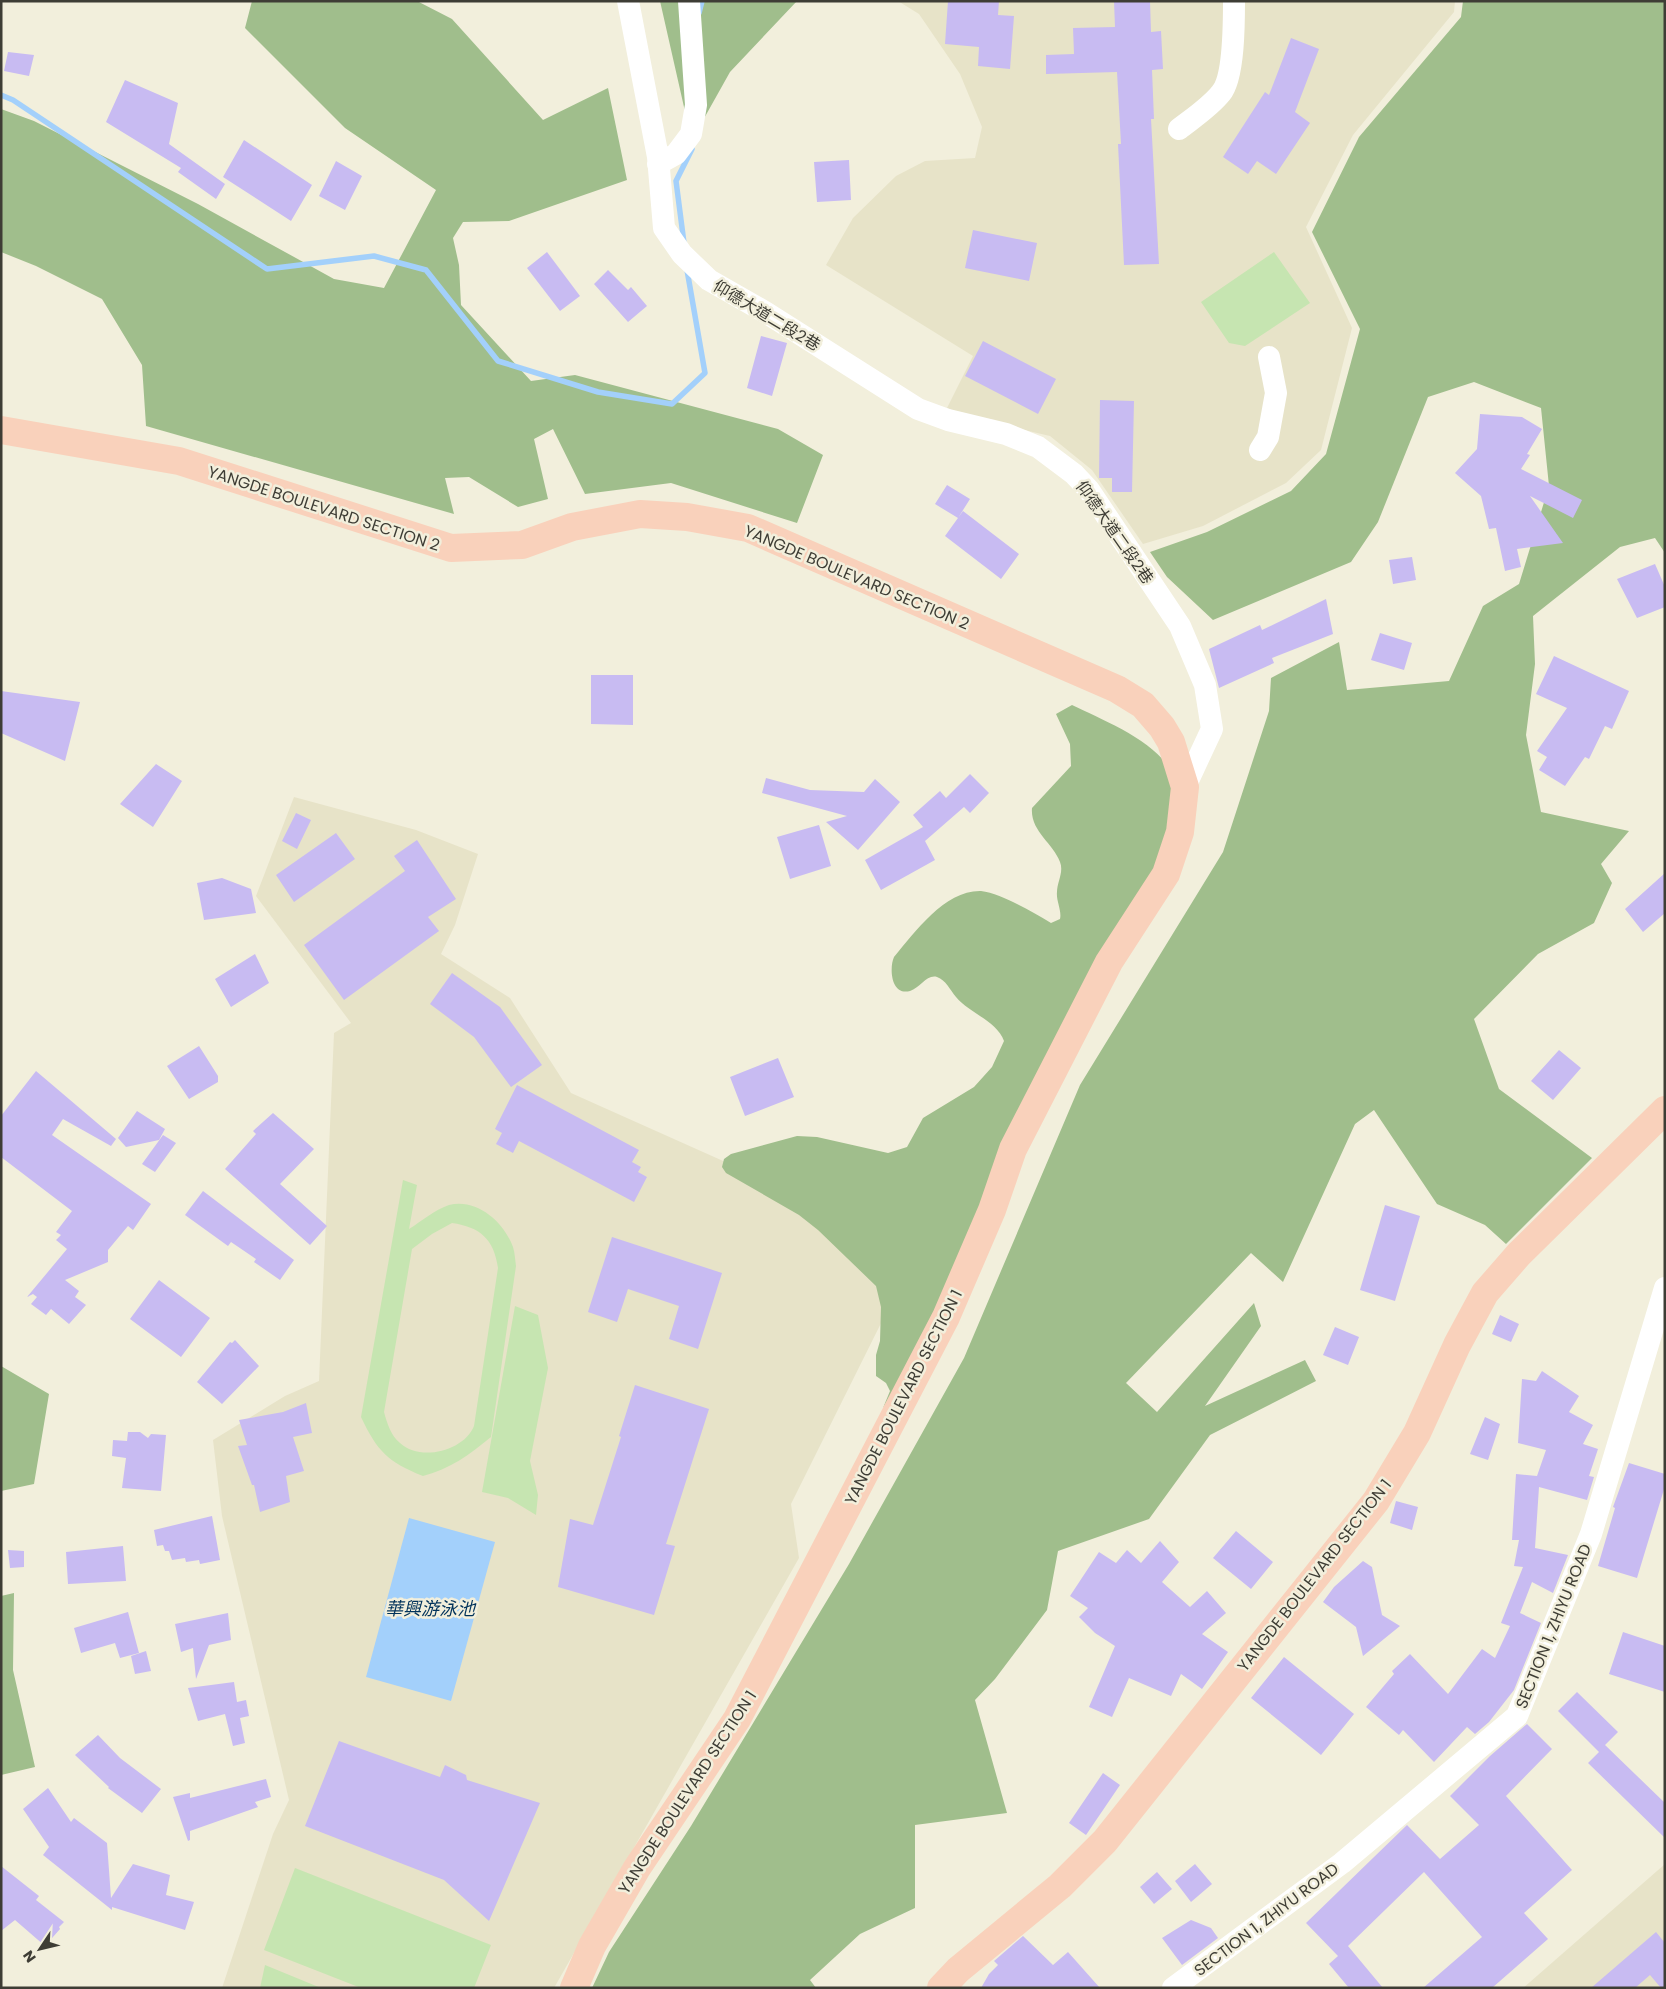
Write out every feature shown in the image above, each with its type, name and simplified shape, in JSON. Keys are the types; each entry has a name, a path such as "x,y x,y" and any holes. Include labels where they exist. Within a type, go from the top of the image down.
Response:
{"main road":[{"name":"YANGDE BOULEVARD SECTION 2","path":"1,430 179,461 451,548 522,545 572,527 640,514 687,517 748,528 1057,662 1131,697 1154,716 1169,738 1185,787"},
{"name":"YANGDE BOULEVARD SECTION 1","path":"574,1988 592,1946 637,1868 737,1719 946,1317 992,1210 1013,1149 1109,962 1166,874 1180,832 1185,787"},
{"name":"YANGDE BOULEVARD SECTION 1","path":"941,1988 958,1970 1060,1886 1105,1841 1376,1501 1417,1434 1457,1345 1485,1293 1518,1254 1665,1110"}],"street":[{"path":"628,1 658,164 676,154 691,134 696,105 689,1"},
{"path":"1179,129 1222,93 1228,79 1234,1"},
{"name":"仰德大道二段2巷","path":"658,164 664,228 682,254 709,280 773,317 918,409 948,420 1006,434 1038,447 1074,474 1089,490 1180,626 1204,685 1212,729 1185,787"},
{"path":"1260,450 1268,437 1276,393 1269,357"},
{"name":"SECTION 1, ZHIYU ROAD","path":"1173,1988 1342,1862 1517,1716 1591,1534 1613,1453 1665,1288"}],"shaded area":[{"path":"898,1 1455,1 1454,12 1353,135 1306,227 1352,328 1321,450 1286,483 1203,526 1143,544 1092,470 1050,436 968,417 947,408 973,356 826,265 853,218 896,176 925,161 975,158 982,127 960,74 919,14"},
{"path":"294,797 416,830 478,854 455,925 441,954 510,998 571,1093 795,1193 899,1287 791,1504 799,1558 554,1988 222,1988 273,1834 289,1800 222,1516 213,1440 285,1396 319,1381 334,1033 351,1023 256,896"},
{"path":"1665,1864 1665,1988 1523,1988"}],"green space":[{"path":"252,1 417,1 452,19 543,120 608,88 627,180 509,221 463,222 453,238 459,265 461,305 531,381 575,375 778,429 823,455 797,523 671,483 585,494 553,429 534,439 548,499 518,507 469,477 445,478 454,514 146,426 142,365 102,299 36,266 1,252 1,109 34,121 198,204 334,279 384,288 436,190 345,128 245,28"},
{"path":"660,1 797,1 730,72 688,147 684,107"},
{"path":"1463,1 1665,1 1665,553 1655,538 1620,547 1533,616 1535,664 1526,735 1541,812 1629,831 1601,864 1612,883 1594,923 1538,954 1474,1019 1499,1089 1592,1158 1506,1244 1485,1225 1437,1204 1374,1110 1355,1124 1283,1282 1251,1253 1126,1383 1157,1412 1254,1303 1261,1326 1205,1406 1305,1360 1316,1381 1210,1435 1149,1519 1058,1551 1047,1610 995,1679 975,1700 1007,1813 915,1825 915,1908 860,1934 810,1980 816,1988 592,1988 609,1952 691,1826 849,1564 964,1358 1080,1085 1223,852 1269,711 1271,678 1339,642 1347,690 1449,681 1483,606 1519,584 1549,486 1541,408 1474,382 1428,397 1378,522 1351,562 1213,620 1167,577 1150,552 1207,532 1291,491 1326,454 1360,329 1312,232 1359,137 1461,17"},
{"path":"1274,252 1310,303 1245,346 1229,343 1201,302"},
{"path":"1072,705 1129,733 1156,752 1166,763 1174,780 1176,826 947,1306 883,1408 890,1391 886,1383 876,1376 876,1355 880,1341 881,1307 876,1286 818,1230 799,1215 726,1173 722,1167 724,1159 731,1154 797,1136 817,1137 888,1153 907,1147 923,1118 974,1087 992,1067 1004,1041 995,1028 962,1003 940,978 933,977 927,979 910,991 899,989 893,980 892,962 902,947 932,914 955,897 968,893 981,891 995,894 1039,915 1051,923 1060,919 1057,888 1061,873 1060,862 1038,830 1032,816 1032,808 1071,766 1070,744 1056,714"},
{"path":"403,1180 417,1185 409,1229 449,1205 470,1205 488,1214 496,1221 509,1238 513,1247 516,1266 491,1437 459,1461 423,1476 401,1466 385,1454 378,1447 361,1417","holes":["452,1223 478,1231 484,1236 493,1249 498,1268 474,1426 469,1435 451,1447 430,1453 419,1452 409,1449 394,1437 384,1412 412,1249 432,1234"]},
{"path":"515,1306 538,1315 548,1368 530,1461 538,1495 536,1515 508,1498 482,1492"},
{"path":"1,1366 49,1394 34,1484 1,1491"},
{"path":"14,1593 13,1670 35,1767 1,1775 1,1596"},
{"path":"295,1868 491,1945 474,1988 361,1988 264,1950"},
{"path":"265,1965 321,1988 260,1988"}],"water":[{"name":"華興游泳池","path":"409,1518 495,1542 451,1701 366,1677"}],"building":[{"path":"948,1 999,1 998,15 1014,16 1010,69 978,66 979,47 945,44"},
{"path":"1114,1 1150,1 1151,32 1161,31 1163,69 1152,70 1154,119 1151,119 1159,264 1124,265 1118,144 1121,144 1117,72 1046,74 1046,55 1074,54 1073,28 1115,27"},
{"path":"1291,38 1319,49 1295,112 1310,123 1276,174 1257,161 1248,174 1223,157 1265,92 1269,95"},
{"path":"8,52 34,55 29,76 4,71"},
{"path":"125,80 178,103 169,144 225,184 216,199 178,172 181,168 106,122"},
{"path":"244,140 312,185 291,221 223,177"},
{"path":"849,160 851,200 817,202 814,162"},
{"path":"336,161 362,176 345,210 319,196"},
{"path":"973,230 1037,243 1029,281 965,268"},
{"path":"547,252 580,296 560,311 527,268"},
{"path":"608,270 628,290 631,287 647,306 628,322 594,284"},
{"path":"761,336 787,343 772,396 747,388"},
{"path":"983,341 1056,379 1038,414 965,376"},
{"path":"1100,400 1134,401 1132,492 1112,492 1112,478 1099,478"},
{"path":"1480,414 1522,417 1542,429 1527,454 1530,455 1521,469 1582,500 1573,518 1530,496 1563,543 1517,549 1521,567 1505,571 1496,528 1489,529 1481,496 1455,473 1477,449"},
{"path":"947,485 970,499 958,518 935,504"},
{"path":"963,511 1019,554 1001,579 945,536"},
{"path":"1412,557 1416,580 1393,584 1389,560"},
{"path":"1655,564 1665,587 1665,607 1637,618 1617,579"},
{"path":"1326,599 1333,634 1272,658 1274,663 1219,688 1209,649 1260,625 1262,630"},
{"path":"1380,633 1412,643 1404,670 1371,660"},
{"path":"1554,656 1629,691 1612,729 1605,726 1589,759 1585,757 1565,786 1539,770 1547,757 1537,751 1567,708 1536,694"},
{"path":"591,675 633,675 633,725 591,724"},
{"path":"1,691 80,702 65,761 1,733"},
{"path":"156,764 182,781 153,827 120,804"},
{"path":"970,774 989,793 970,813 964,807 925,841 935,860 881,890 865,860 923,827 913,815 940,791 946,798"},
{"path":"766,778 810,790 864,792 875,779 900,802 858,850 826,822 847,816 762,793"},
{"path":"296,813 311,820 297,849 282,841"},
{"path":"819,825 831,866 790,879 777,837"},
{"path":"336,833 355,859 294,902 276,875"},
{"path":"417,840 456,899 428,917 439,931 344,1000 304,945 405,871 394,856"},
{"path":"1665,873 1665,913 1643,932 1625,909"},
{"path":"222,878 251,889 256,913 204,920 197,883"},
{"path":"255,954 269,983 231,1007 215,979"},
{"path":"452,973 500,1007 542,1065 511,1087 474,1037 430,1004"},
{"path":"199,1046 218,1076 218,1082 189,1099 167,1066"},
{"path":"1559,1050 1581,1068 1553,1100 1531,1081"},
{"path":"778,1058 794,1097 745,1116 730,1077"},
{"path":"36,1071 116,1139 111,1146 63,1119 52,1135 151,1204 133,1230 128,1226 108,1250 108,1262 65,1280 79,1291 75,1297 86,1305 69,1324 51,1309 46,1315 31,1304 37,1297 33,1294 27,1297 67,1249 56,1240 61,1235 56,1232 72,1211 1,1157 1,1116"},
{"path":"517,1085 639,1150 632,1162 641,1167 638,1172 647,1177 634,1202 519,1141 513,1153 496,1144 502,1133 495,1129"},
{"path":"137,1111 165,1129 159,1140 126,1147 118,1138"},
{"path":"273,1113 314,1149 280,1184 327,1226 310,1245 225,1169 256,1134 253,1131"},
{"path":"163,1135 176,1143 155,1172 142,1164"},
{"path":"203,1191 294,1260 280,1280 254,1262 256,1259 231,1242 228,1246 185,1215"},
{"path":"1385,1205 1420,1216 1395,1301 1360,1290"},
{"path":"612,1237 722,1273 698,1349 669,1339 679,1306 628,1289 617,1322 588,1312"},
{"path":"159,1280 210,1318 181,1357 130,1319"},
{"path":"1500,1315 1519,1324 1511,1342 1492,1334"},
{"path":"1335,1327 1359,1337 1348,1365 1323,1355"},
{"path":"235,1340 259,1366 222,1404 197,1382 230,1342 232,1343"},
{"path":"1542,1371 1579,1396 1569,1412 1593,1425 1583,1444 1598,1449 1589,1476 1594,1477 1587,1500 1539,1487 1535,1548 1568,1555 1553,1593 1532,1582 1520,1613 1541,1623 1514,1690 1489,1722 1475,1734 1467,1727 1434,1762 1403,1730 1399,1735 1366,1707 1394,1674 1392,1671 1410,1654 1448,1694 1482,1649 1495,1658 1510,1626 1501,1623 1523,1567 1514,1566 1519,1540 1512,1540 1516,1474 1537,1476 1546,1450 1518,1443 1522,1379 1536,1381"},
{"path":"635,1385 709,1409 666,1544 675,1546 654,1615 558,1587 570,1519 593,1525 621,1437 619,1436"},
{"path":"306,1403 312,1433 293,1437 304,1471 286,1476 290,1502 260,1512 254,1485 252,1485 238,1446 247,1445 239,1420 283,1412"},
{"path":"1485,1417 1500,1424 1488,1460 1470,1454"},
{"path":"128,1432 140,1432 148,1438 151,1434 166,1435 161,1491 122,1488 126,1458 112,1456 113,1440 127,1441"},
{"path":"1629,1463 1665,1474 1665,1486 1637,1578 1598,1566 1615,1508 1613,1507"},
{"path":"1396,1501 1418,1507 1412,1530 1390,1523"},
{"path":"212,1516 220,1560 200,1564 199,1560 186,1562 185,1558 172,1560 169,1551 165,1551 163,1545 157,1546 154,1530"},
{"path":"1236,1531 1273,1562 1251,1589 1213,1558"},
{"path":"1160,1541 1179,1562 1162,1582 1190,1607 1207,1591 1226,1613 1202,1634 1228,1652 1202,1689 1181,1674 1171,1696 1129,1678 1112,1717 1089,1707 1115,1646 1095,1633 1079,1617 1088,1608 1070,1596 1099,1552 1116,1563 1127,1550 1141,1563"},
{"path":"123,1546 126,1581 68,1584 66,1552"},
{"path":"8,1550 24,1551 24,1567 10,1568"},
{"path":"1363,1561 1372,1567 1382,1615 1400,1626 1363,1656 1356,1627 1323,1602 1334,1587"},
{"path":"128,1612 139,1653 120,1658 115,1643 81,1653 74,1628"},
{"path":"228,1613 231,1640 209,1645 196,1679 193,1648 181,1652 175,1624"},
{"path":"1623,1632 1665,1646 1665,1692 1609,1674"},
{"path":"146,1651 151,1671 135,1674 131,1656"},
{"path":"1284,1657 1354,1714 1321,1755 1251,1698"},
{"path":"234,1682 237,1702 246,1700 249,1716 240,1718 245,1743 233,1746 225,1714 198,1721 188,1688"},
{"path":"1577,1692 1618,1732 1605,1745 1665,1803 1665,1838 1588,1763 1599,1752 1558,1711"},
{"path":"1527,1724 1552,1749 1506,1796 1572,1870 1524,1913 1548,1939 1492,1988 1423,1988 1482,1937 1424,1872 1348,1946 1383,1988 1349,1988 1329,1964 1338,1956 1306,1923 1407,1825 1440,1859 1479,1825 1450,1796 1490,1756"},
{"path":"98,1735 120,1758 161,1789 142,1813 108,1788 75,1755"},
{"path":"339,1741 440,1777 445,1765 466,1775 467,1780 540,1803 489,1921 444,1880 305,1826"},
{"path":"1103,1773 1120,1785 1086,1835 1069,1823"},
{"path":"266,1779 271,1797 255,1802 258,1807 190,1831 190,1840 188,1841 173,1797 190,1793 190,1798"},
{"path":"48,1788 71,1822 74,1818 107,1843 111,1898 133,1864 170,1875 166,1895 194,1902 185,1930 112,1907 112,1910 43,1855 49,1847 23,1809"},
{"path":"1195,1864 1212,1884 1191,1902 1175,1881"},
{"path":"1,1866 39,1896 36,1900 64,1922 45,1946 15,1920 1,1931"},
{"path":"1157,1872 1172,1889 1154,1904 1140,1887"},
{"path":"1191,1920 1211,1928 1218,1938 1182,1965 1162,1938"},
{"path":"1656,1932 1665,1943 1665,1988 1661,1988 1650,1975 1635,1988 1591,1988"},
{"path":"1023,1936 1053,1965 1068,1952 1100,1988 981,1988 989,1974 998,1965 994,1961"}],"waterway":[{"path":"699,13 702,1"},
{"path":"1,95 13,100 267,269 374,256 426,270 498,361 598,392 672,404 705,373 687,270"},
{"path":"684,243 676,181 692,149"}]}
